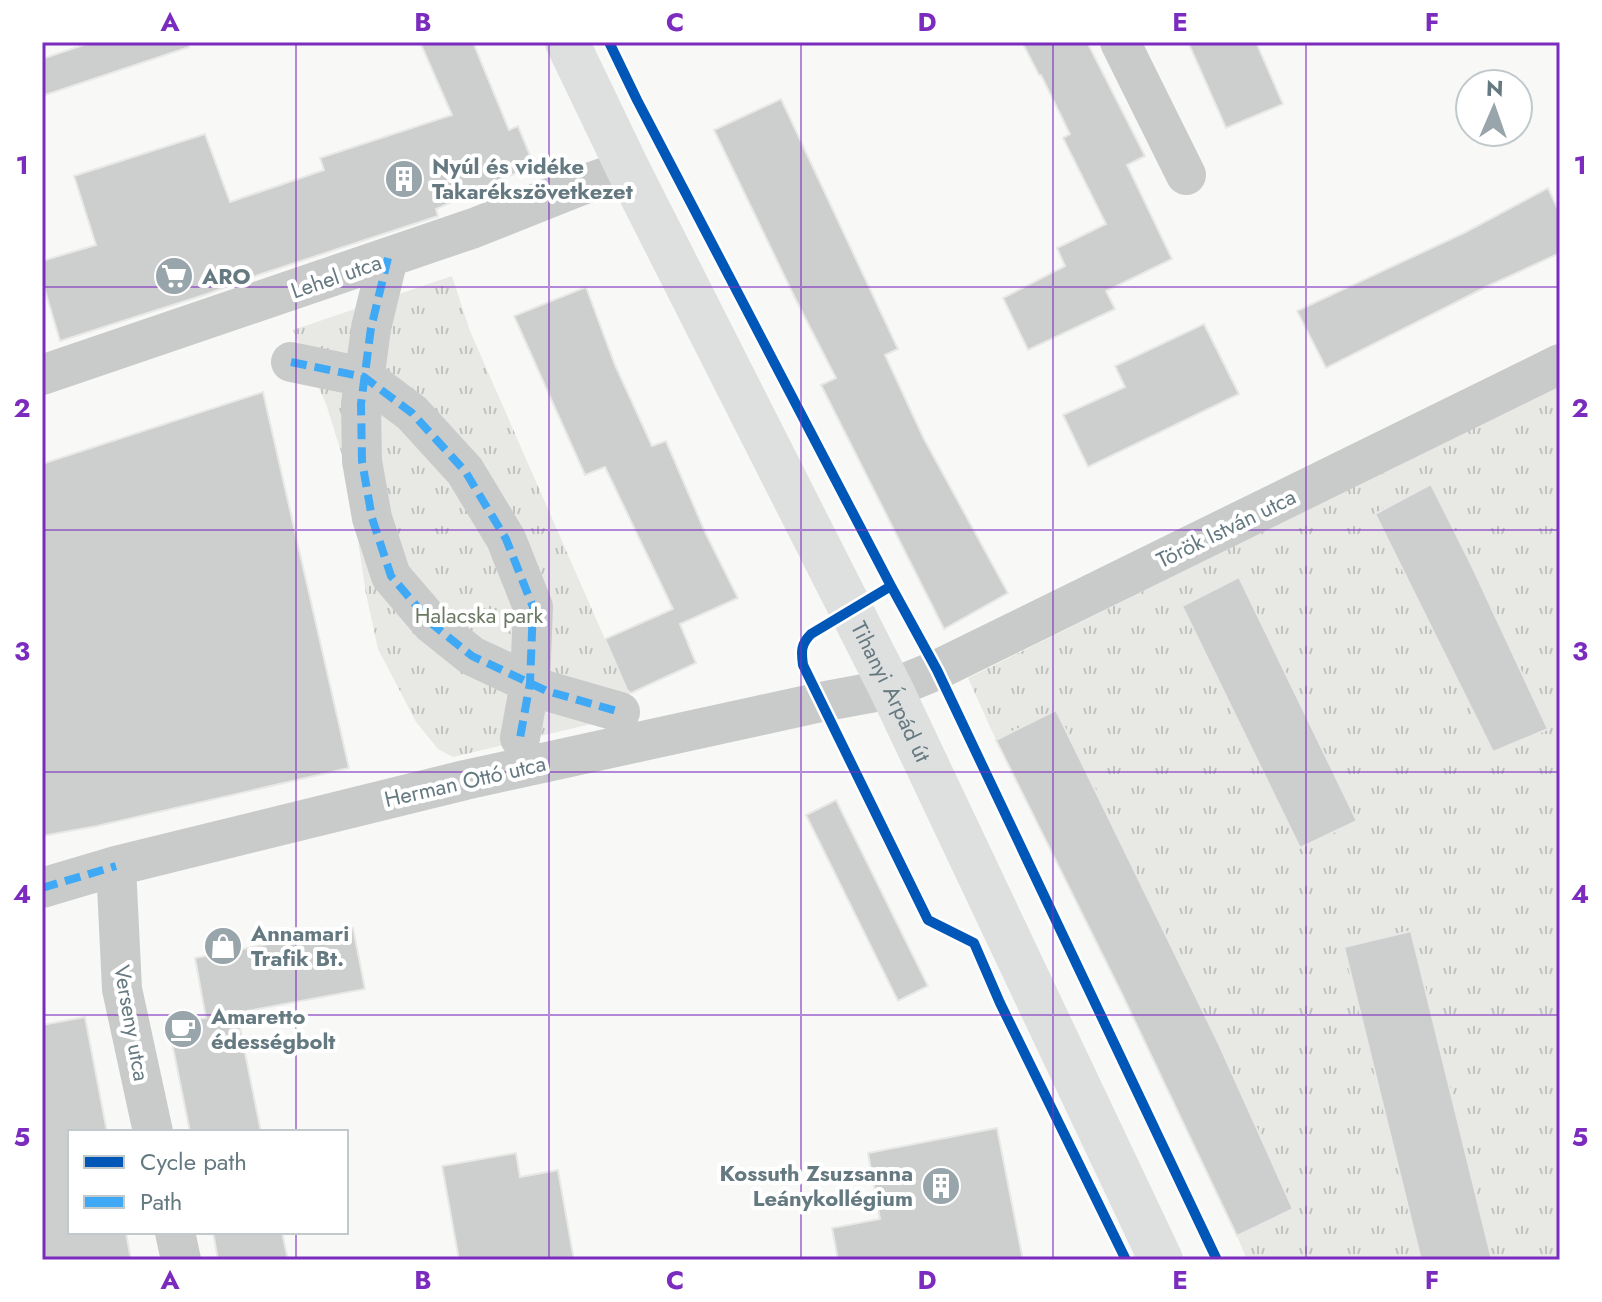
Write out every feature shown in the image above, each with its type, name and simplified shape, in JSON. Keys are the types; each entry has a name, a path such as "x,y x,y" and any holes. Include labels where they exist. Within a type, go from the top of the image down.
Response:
{"street":[{"name":"Tihanyi Árpád út","path":"567,42 891,689 1161,1260"},
{"path":"1120,42 1186,175"},
{"name":"Lehel utca","path":"42,375 474,228 628,169"},
{"path":"388,258 371,328 361,404 362,461 372,518 391,576 432,624 472,656 547,691 620,712"},
{"path":"291,362 364,377 412,413 465,471 506,539 533,607 530,683 520,738"},
{"name":"Török István utca","path":"891,689 963,657 1560,364"},
{"name":"Herman Ottó utca","path":"42,888 116,866 465,780 891,689"},
{"name":"Verseny utca","path":"116,866 122,989 153,1130"},
{"path":"175,1234 181,1260"}],"green space":[{"name":"Halacska park","path":"452,276 470,331 629,694 633,714 453,757 438,749 416,722 378,649 366,594 348,474 326,404 293,330"},
{"path":"1560,385 1560,1260 1247,1260 1237,1236 1293,1209 1219,1044 1055,711 996,740 968,678"}],"building":[{"path":"92,42 188,42 189,47 42,96 42,59"},
{"path":"420,42 473,42 509,130 518,126 534,165 436,209 438,216 60,341 42,280 42,261 96,245 74,176 205,134 230,202 324,170 320,158 452,115"},
{"path":"1022,42 1087,42 1145,156 1127,165 1172,259 1106,291 1115,309 1028,350 1003,298 1065,266 1057,248 1106,224 1063,138 1070,134"},
{"path":"1188,42 1256,42 1283,104 1226,128"},
{"path":"781,99 898,349 885,355 924,439 1008,593 944,629 821,385 836,378 714,130"},
{"path":"1548,188 1560,214 1560,253 1326,368 1297,311 1464,233"},
{"path":"586,287 615,365 652,446 666,441 705,532 738,598 680,624 696,663 631,693 605,639 673,609 605,467 585,475 514,316"},
{"path":"1204,324 1239,394 1088,467 1063,415 1125,387 1115,366"},
{"path":"263,392 349,768 42,836 42,464"},
{"path":"1431,484 1548,729 1493,752 1375,514"},
{"path":"1239,577 1357,821 1300,848 1182,606"},
{"path":"1056,710 1219,1044 1293,1209 1237,1236 996,740"},
{"path":"836,800 928,986 898,1001 806,815"},
{"path":"353,928 365,989 237,1013 261,1130 190,1130 168,1023 206,1018 195,958"},
{"path":"1411,931 1492,1260 1421,1260 1344,947"},
{"path":"85,1017 107,1130 68,1130 68,1234 126,1234 131,1260 42,1260 42,1025"},
{"name":"Kossuth Zsuzsanna Leánykollégium","path":"997,1128 1023,1260 838,1260 832,1228 880,1219 868,1153"},
{"path":"516,1153 520,1177 558,1170 574,1260 459,1260 442,1166"},
{"path":"213,1234 282,1234 288,1260 218,1260"}],"marked path":[{"path":"388,258 371,328 361,404 362,461 372,518 391,576 432,624 472,656 547,691 620,712"},
{"path":"291,362 364,377 412,413 465,471 506,539 533,607 530,683 520,738"},
{"path":"42,888 116,866"}],"cycle path":[{"path":"609,42 937,670 1217,1260"},
{"path":"891,586 811,634 802,648 803,665 928,920 974,943 1000,1003 1126,1260"}],"place":[{"name":"Nyúl és vidéke Takarékszövetkezet","path":"404,179"},
{"name":"ARO","path":"174,276"},
{"name":"Annamari Trafik Bt.","path":"223,946"},
{"name":"Amaretto édességbolt","path":"183,1029"},
{"name":"Kossuth Zsuzsanna Leánykollégium","path":"941,1186"}]}
